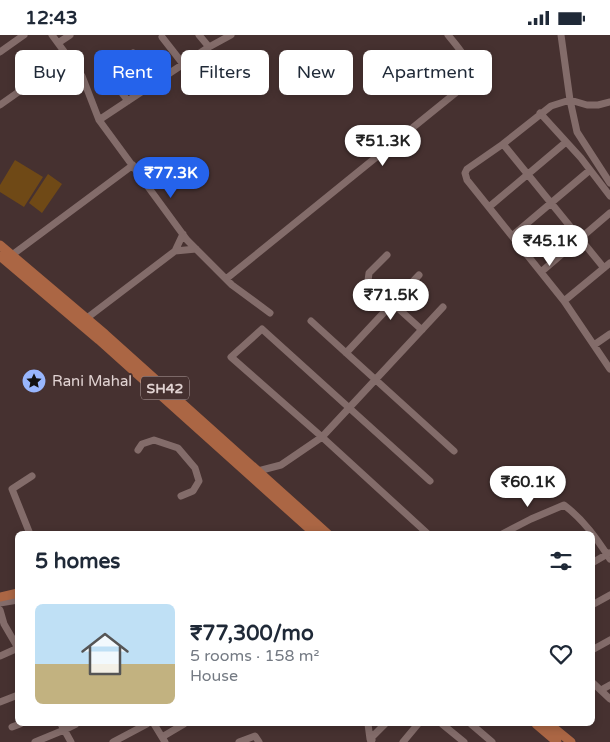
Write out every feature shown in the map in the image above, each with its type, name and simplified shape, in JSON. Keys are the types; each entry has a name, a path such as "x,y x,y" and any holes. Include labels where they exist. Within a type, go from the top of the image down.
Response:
{"main road":[{"name":"SH42","path":"0,245 87,319 325,531"},
{"name":"SH42","path":"0,256 100,340 312,531"},
{"path":"0,597 15,594"},
{"path":"538,726 557,742"},
{"path":"551,726 571,742"}],"street":[{"path":"0,52 24,35"},
{"path":"52,35 63,50"},
{"path":"58,43 70,35"},
{"path":"199,35 209,47"},
{"path":"204,50 231,35"},
{"path":"226,279 473,78 472,72 448,35"},
{"path":"561,35 570,100 577,131 610,183"},
{"path":"162,37 181,61"},
{"path":"84,82 99,119 183,234 226,279 270,313"},
{"path":"0,104 15,94"},
{"path":"123,95 128,101"},
{"path":"99,119 137,95"},
{"path":"610,102 587,105 570,100 551,105 503,144 467,169 465,173 467,180 564,301 610,369"},
{"path":"540,113 610,196"},
{"path":"489,207 566,142"},
{"path":"503,144 580,239 607,266 564,301"},
{"path":"12,255 133,165"},
{"path":"512,236 590,170"},
{"path":"541,272 610,213"},
{"path":"87,319 176,251 183,234"},
{"path":"176,251 196,249"},
{"path":"387,255 369,273 368,281 422,330"},
{"path":"346,353 419,275"},
{"path":"258,471 281,465 322,437 443,307"},
{"path":"311,321 454,451"},
{"path":"425,531 231,357 262,329 430,481"},
{"path":"594,345 610,334"},
{"path":"138,451 142,444 154,440 178,448 195,468 199,481 193,491 181,496"},
{"path":"29,531 12,489 32,476"},
{"path":"508,531 564,505 576,514 591,531"},
{"path":"595,536 609,555 595,562"},
{"path":"595,603 610,595"},
{"path":"0,603 15,600"},
{"path":"0,610 2,625 15,644"},
{"path":"595,648 610,640"},
{"path":"0,656 15,649"},
{"path":"601,691 610,685"},
{"path":"595,686 610,699"},
{"path":"0,702 15,696"},
{"path":"113,742 143,726"},
{"path":"155,726 163,739 181,726"},
{"path":"368,726 372,741"},
{"path":"372,741 383,726"},
{"path":"403,742 416,726"},
{"path":"444,726 464,742"},
{"path":"473,726 492,742"},
{"path":"35,742 62,727 71,742"},
{"path":"239,742 255,736 259,742"}],"shaded area":[{"path":"15,160 43,177 24,207 0,192 0,185"},
{"path":"48,174 62,184 42,213 29,203"}],"place":[{"name":"Rani Mahal","path":"34,381"}]}
